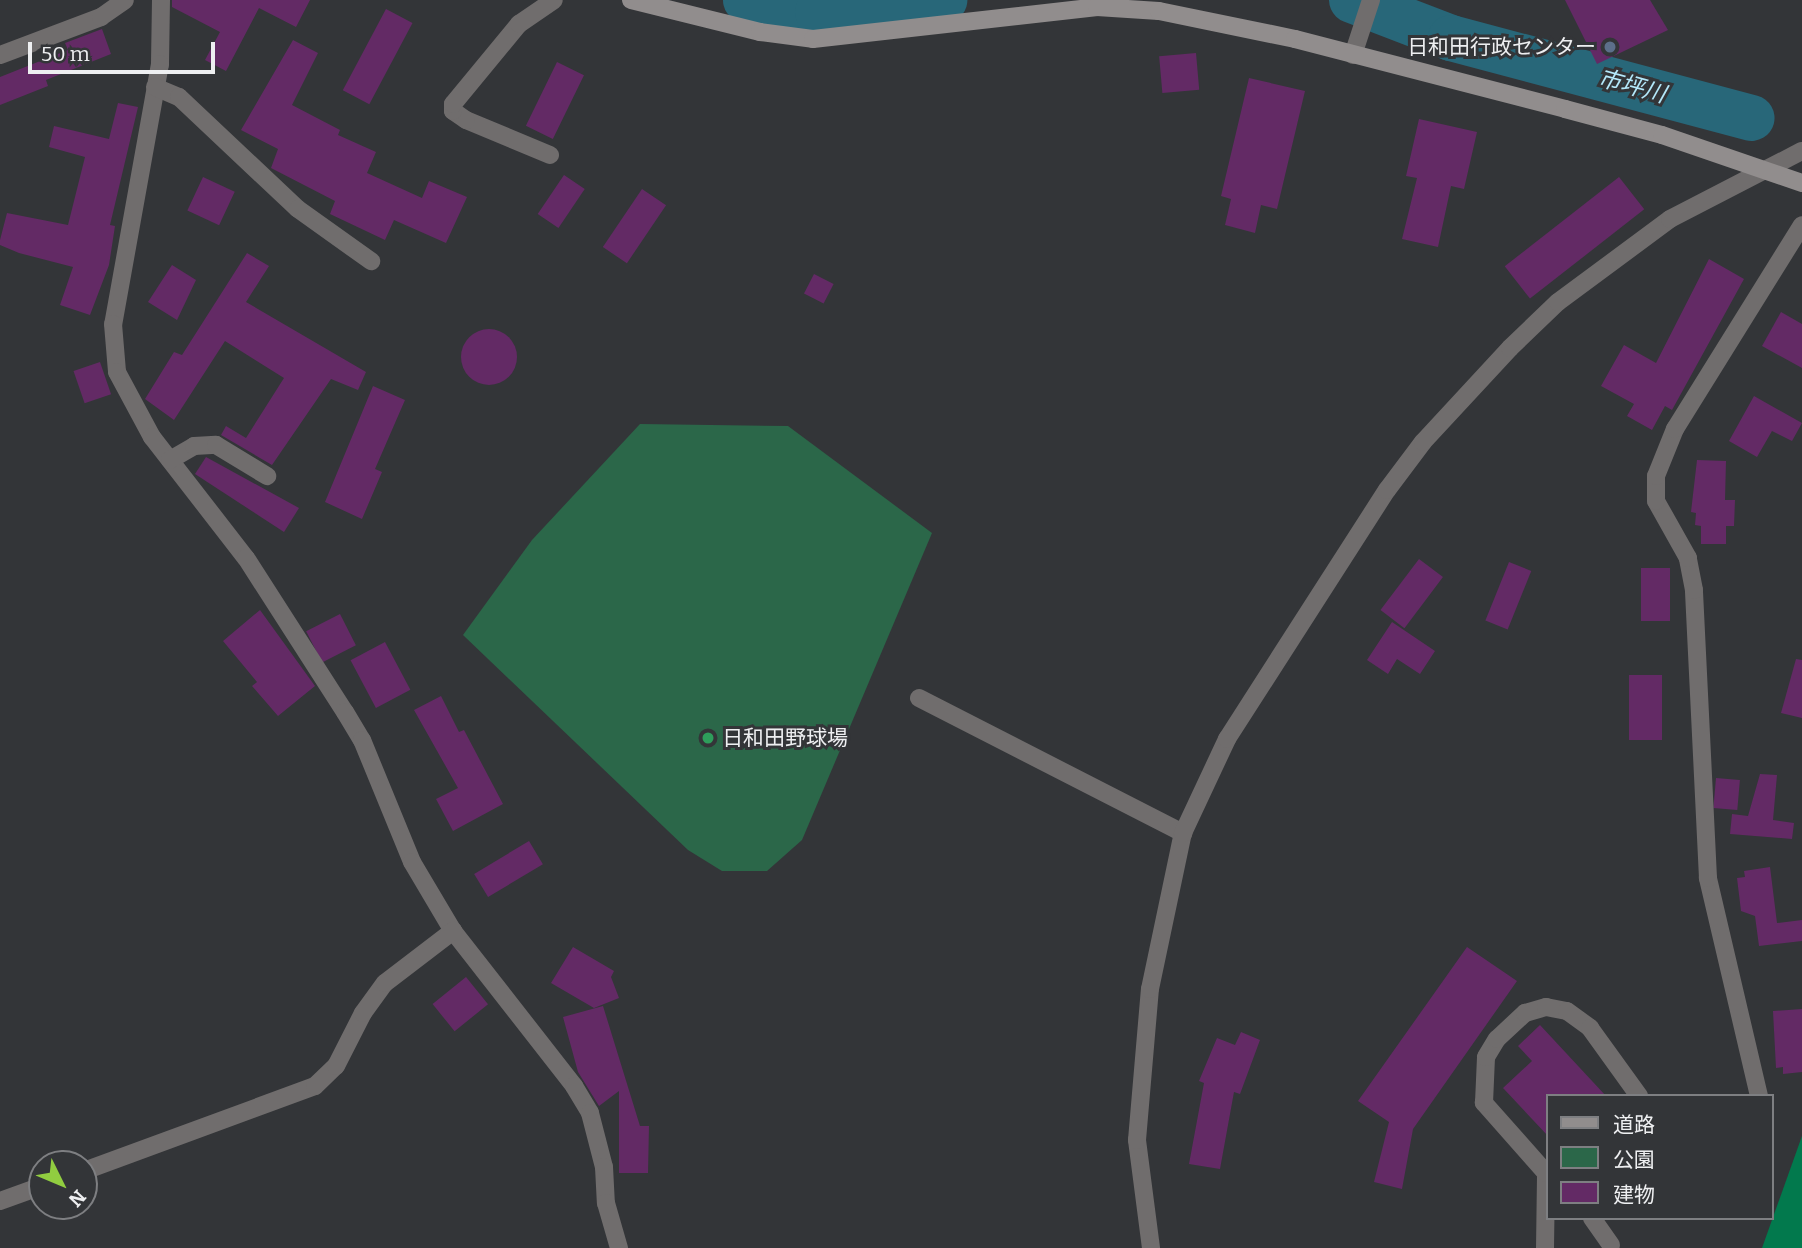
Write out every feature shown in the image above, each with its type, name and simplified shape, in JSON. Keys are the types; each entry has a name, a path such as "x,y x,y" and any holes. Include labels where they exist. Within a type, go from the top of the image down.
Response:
{"main road":[{"path":"631,0 760,32 813,39 1097,7 1159,10 1353,55 1662,135 1768,169 1802,183"}],"street":[{"path":"0,55 101,18 125,0"},
{"path":"161,0 163,32 112,341 128,400 170,460 246,558 357,730 412,862 453,931 574,1086 590,1113 604,1167 606,1203 619,1248"},
{"path":"550,155 466,120 453,111 453,104 519,24 554,0"},
{"path":"1353,55 1371,0"},
{"path":"155,87 179,97 298,209 371,261"},
{"path":"1151,1248 1137,1140 1141,1062 1150,989 1183,833 1227,739 1329,575 1423,442 1510,348 1603,266 1671,219 1802,151"},
{"path":"1759,1094 1708,878 1694,590 1688,558 1656,501 1656,476 1675,429 1802,226"},
{"path":"170,460 194,446 216,445 267,476"},
{"path":"919,698 1095,792 1183,833"},
{"path":"98,1166 315,1086 336,1066 363,1013 385,983 453,931"},
{"path":"1546,1173 1484,1103 1486,1057 1514,1019 1546,1007 1578,1017 1637,1094"},
{"path":"0,1201 28,1191"},
{"path":"1545,1248 1546,1211"},
{"path":"1593,1220 1611,1245"}],"green space":[{"name":"日和田野球場","path":"640,424 788,426 932,533 802,840 767,871 722,871 688,850 463,635 532,540"},
{"path":"1802,1136 1802,1248 1762,1248"}],"building":[{"path":"172,0 310,0 296,27 259,8 226,71 205,60 220,32 172,7"},
{"name":"日和田行政センター","path":"1565,0 1650,0 1668,30 1597,64"},
{"path":"386,9 412,23 369,104 343,90"},
{"path":"102,29 111,54 46,80 48,86 0,105 0,77 68,50 65,43"},
{"path":"293,40 318,53 292,105 340,130 338,135 376,152 367,173 422,198 429,181 467,197 446,243 394,220 385,240 330,214 335,201 271,168 278,149 241,130"},
{"path":"1196,53 1199,90 1162,93 1159,56"},
{"path":"557,62 584,75 553,139 526,126"},
{"path":"1249,78 1305,91 1277,209 1261,205 1255,233 1225,225 1231,199 1221,196"},
{"path":"118,103 138,107 110,225 115,226 109,265 90,315 60,305 73,267 19,253 0,245 0,240 7,213 68,225 85,157 49,147 54,126 109,139"},
{"path":"1419,119 1477,132 1464,189 1451,186 1438,247 1402,239 1417,178 1406,176"},
{"path":"564,175 585,189 558,228 538,214"},
{"path":"203,177 235,192 219,225 187,211"},
{"path":"1619,177 1644,209 1530,299 1505,266"},
{"path":"642,189 666,205 627,263 603,247"},
{"path":"247,253 269,266 246,302 366,372 358,390 331,379 272,465 221,435 226,426 246,438 284,378 225,341 174,420 145,399 174,352 182,355"},
{"path":"1709,259 1744,279 1672,410 1665,406 1652,430 1627,416 1634,404 1601,386 1624,345 1656,363"},
{"path":"172,265 196,280 177,320 148,302"},
{"path":"814,274 834,284 824,304 804,294"},
{"path":"1781,312 1802,324 1802,368 1762,346"},
{"path":"489,329 500,331 509,337 515,346 515,368 509,377 500,383 489,385 478,383 469,377 463,368 461,357 463,346 469,337 478,331"},
{"path":"100,362 111,394 85,403 74,371"},
{"path":"373,386 405,400 375,469 382,472 362,519 325,502"},
{"path":"1754,396 1802,423 1792,441 1772,431 1757,457 1729,441"},
{"path":"206,457 299,508 284,532 195,474"},
{"path":"1697,460 1726,461 1725,500 1735,500 1734,526 1726,526 1726,544 1701,544 1701,526 1695,525 1696,513 1691,512"},
{"path":"1419,559 1443,577 1404,628 1380,610"},
{"path":"1509,562 1531,571 1508,629 1485,620"},
{"path":"1641,568 1670,568 1670,621 1641,621"},
{"path":"260,610 315,686 278,716 252,686 257,682 223,641"},
{"path":"340,614 356,645 322,662 306,631"},
{"path":"1392,622 1435,651 1420,674 1397,659 1388,674 1367,660"},
{"path":"385,642 410,690 376,708 351,660"},
{"path":"1796,659 1802,660 1802,718 1781,713"},
{"path":"1629,675 1662,675 1662,740 1629,740"},
{"path":"441,696 459,732 464,730 503,804 453,831 436,799 458,788 414,710"},
{"path":"1760,774 1777,775 1773,820 1794,823 1792,839 1730,834 1732,814 1748,816"},
{"path":"1716,778 1740,780 1737,810 1713,808"},
{"path":"529,841 543,864 488,897 474,874"},
{"path":"1770,867 1777,923 1802,920 1802,941 1759,946 1755,916 1741,911 1737,878 1745,877 1744,871"},
{"path":"573,947 614,971 611,977 619,998 594,1008 551,983"},
{"path":"1467,947 1517,981 1413,1129 1402,1189 1374,1182 1389,1122 1358,1101"},
{"path":"466,977 488,1004 455,1031 433,1004"},
{"path":"603,1006 640,1126 649,1126 648,1173 619,1173 619,1091 599,1106 578,1072 563,1017"},
{"path":"1802,1009 1802,1072 1783,1074 1783,1067 1776,1068 1773,1011"},
{"path":"1540,1025 1604,1094 1546,1094 1546,1134 1503,1088 1532,1061 1518,1046"},
{"path":"1241,1032 1260,1040 1240,1094 1234,1092 1220,1169 1189,1164 1204,1083 1199,1081 1217,1038 1235,1045"}],"waterway":[{"name":"市坪川","path":"746,0 818,12 944,0"},
{"name":"市坪川","path":"1352,0 1451,38 1752,118"}],"place":[{"name":"日和田行政センター","path":"1610,47"},
{"name":"日和田野球場","path":"708,738"}]}
